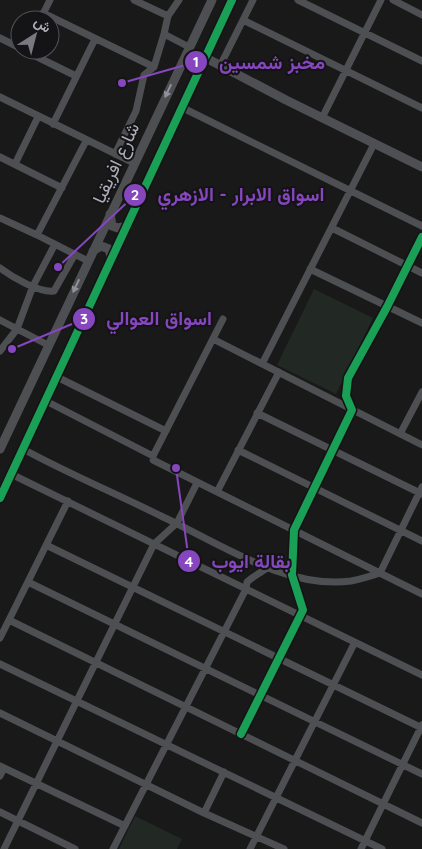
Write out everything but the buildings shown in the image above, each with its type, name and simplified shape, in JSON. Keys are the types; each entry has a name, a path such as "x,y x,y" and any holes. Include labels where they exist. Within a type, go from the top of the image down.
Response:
{"street":[{"path":"134,0 168,16"},
{"path":"115,154 136,111 144,75 154,66 168,16 179,0"},
{"name":"شارع افريقيا","path":"1,445 212,0"},
{"path":"0,498 232,0"},
{"path":"220,66 253,0"},
{"path":"298,0 422,61"},
{"path":"322,118 381,0"},
{"path":"393,0 422,15"},
{"path":"243,20 422,108"},
{"path":"60,25 154,66"},
{"path":"164,34 189,47"},
{"path":"52,124 95,39"},
{"path":"206,58 422,167"},
{"path":"44,60 76,76"},
{"path":"0,97 134,163"},
{"path":"183,108 422,226"},
{"path":"15,164 38,117"},
{"path":"37,234 86,141"},
{"path":"262,364 374,144"},
{"path":"0,157 62,188"},
{"path":"110,214 112,226 118,228 128,226"},
{"path":"0,218 37,234 75,254 90,257 99,247 105,246 109,249 112,260"},
{"path":"332,228 422,273"},
{"path":"241,734 303,610 292,575 294,530 352,410 346,396 348,378 387,307 422,237"},
{"path":"0,351 17,329 33,286 55,244"},
{"path":"0,268 14,278 50,292 54,291 75,254"},
{"path":"310,269 422,323"},
{"path":"223,319 152,460 422,594"},
{"path":"0,320 48,345"},
{"path":"213,339 422,445"},
{"path":"217,492 279,372"},
{"path":"57,376 166,431"},
{"path":"400,434 422,393"},
{"path":"46,401 153,456"},
{"path":"23,449 267,568 315,580 340,582 357,580 380,573 421,491 257,413"},
{"path":"238,450 422,541"},
{"path":"11,474 422,675"},
{"path":"4,849 154,544 177,523 197,482"},
{"path":"0,638 68,502"},
{"path":"46,545 422,726 361,849"},
{"path":"113,849 248,582 267,568"},
{"path":"28,582 422,774"},
{"path":"9,620 422,823"},
{"path":"250,849 355,642"},
{"path":"0,664 382,849"},
{"path":"0,713 204,813 284,849"},
{"path":"0,776 2,767 125,826"},
{"path":"204,813 224,772"},
{"path":"0,812 75,849"}],"shaded area":[{"path":"314,289 373,318 336,394 277,365"},
{"path":"135,816 182,839 177,849 119,849"}],"cycle path":[{"path":"0,498 232,0"},
{"path":"241,734 303,610 292,575 294,530 352,410 346,396 348,378 387,307 422,237"}],"place":[{"name":"مخبز شمسين","path":"122,83"},
{"name":"اسواق الابرار - الازهري","path":"58,267"},
{"name":"اسواق العوالي","path":"12,349"},
{"name":"بقالة ايوب","path":"176,468"}]}
